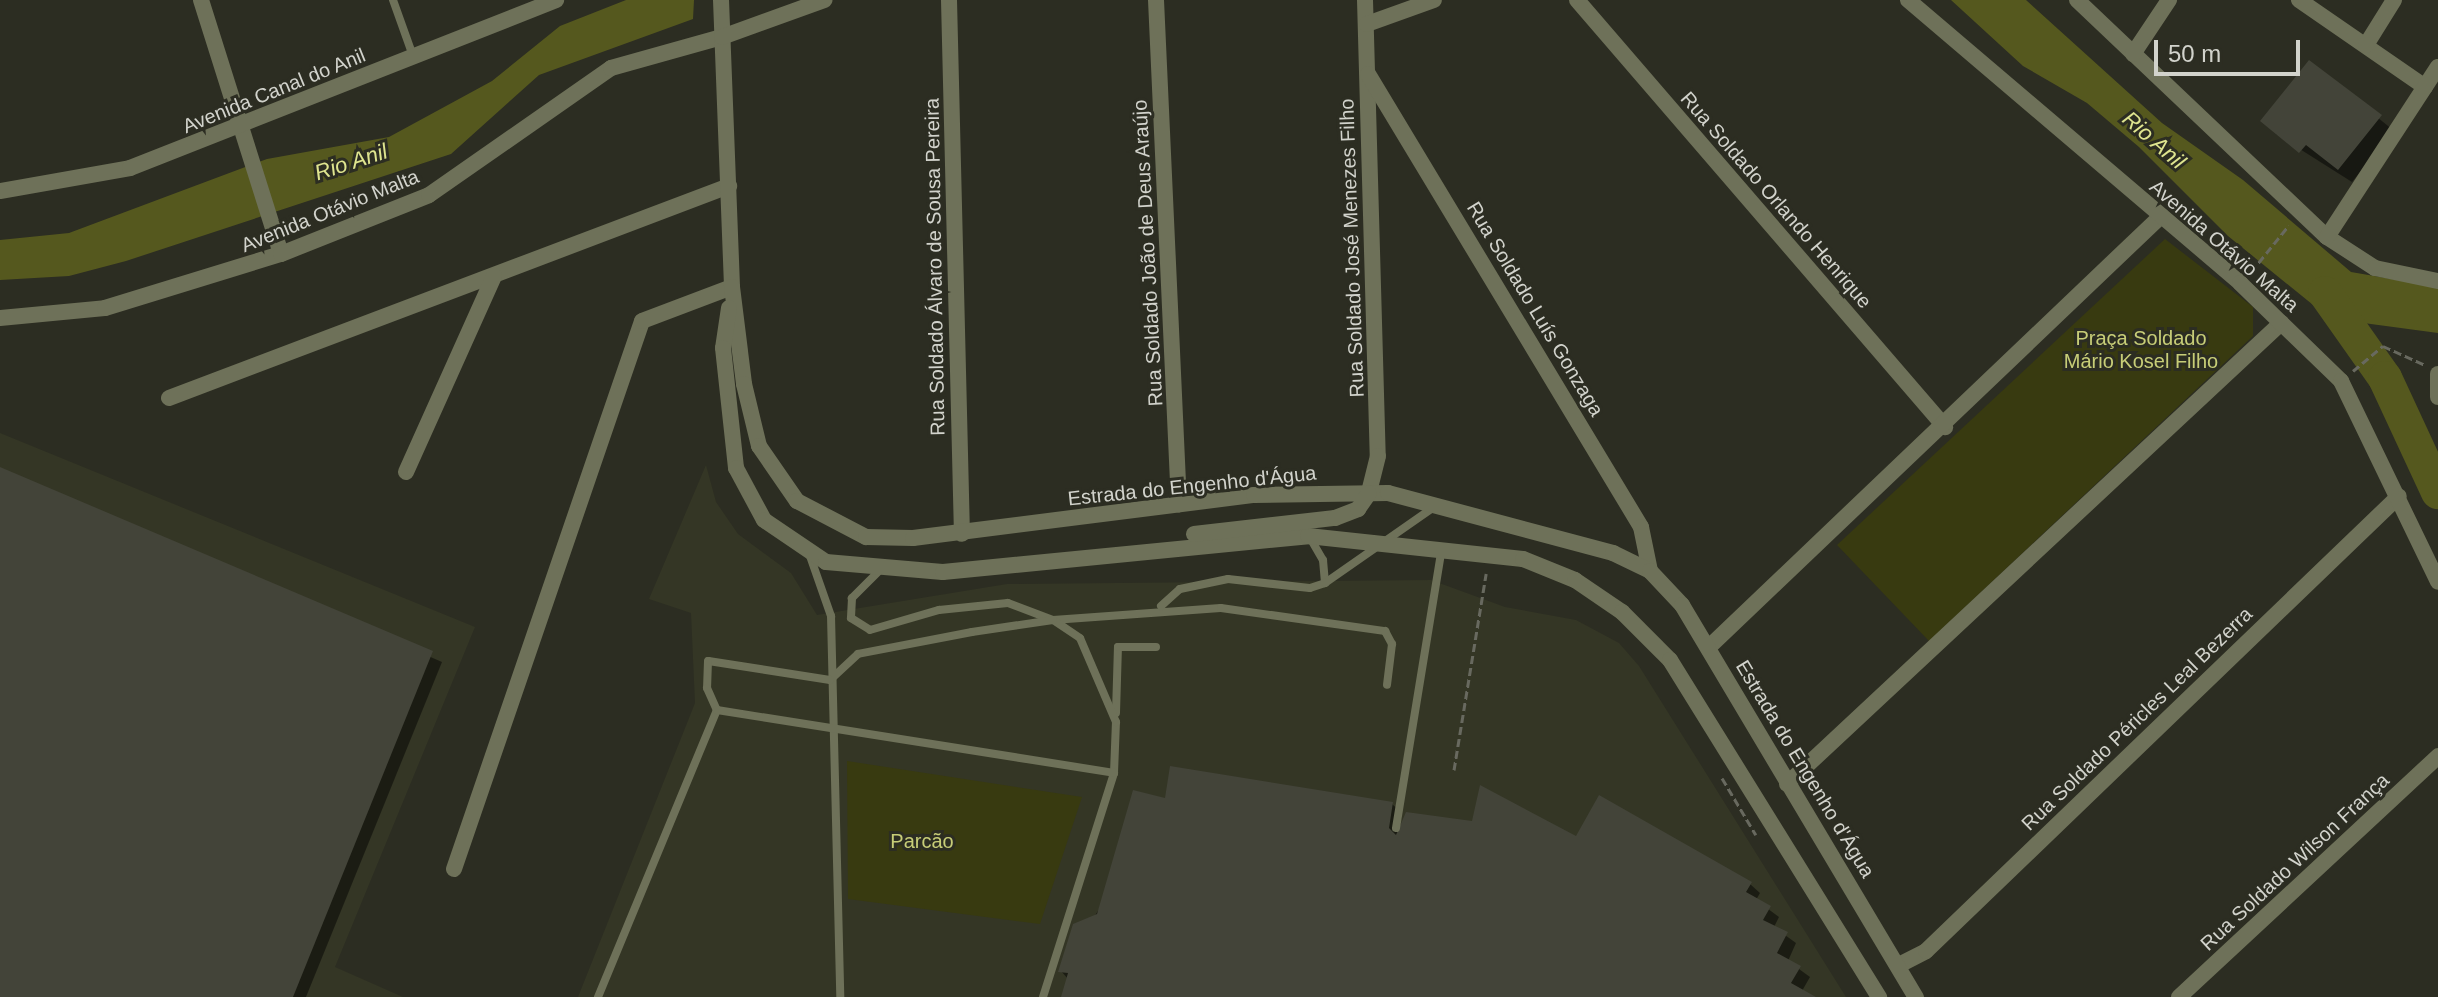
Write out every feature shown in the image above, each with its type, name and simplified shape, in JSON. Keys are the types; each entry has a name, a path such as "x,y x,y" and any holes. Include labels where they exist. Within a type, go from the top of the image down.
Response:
{"street":[{"path":"201,0 281,254"},
{"name":"Avenida Canal do Anil","path":"0,191 104,175 242,127 556,0"},
{"name":"Estrada do Engenho d'Água","path":"721,0 732,287 759,446 797,501 866,537 962,534 1179,504 1369,493 1439,503 1613,553 1650,571 1709,647 1787,784 1916,997"},
{"name":"Avenida Otávio Malta","path":"0,318 105,308 281,254 429,195 611,68 722,30 824,0"},
{"name":"Rua Soldado Álvaro de Sousa Pereira","path":"949,0 962,534"},
{"name":"Rua Soldado João de Deus Araújo","path":"1156,0 1179,504"},
{"name":"Rua Soldado José Menezes Filho","path":"1365,0 1378,456 1369,493"},
{"path":"1367,24 1434,0"},
{"name":"Rua Soldado Orlando Henrique","path":"1577,0 1945,427"},
{"name":"Avenida Otávio Malta","path":"1908,0 2161,216 2341,381 2438,582"},
{"path":"2077,0 2327,237 2375,268 2438,281"},
{"path":"2133,54 2169,0"},
{"path":"2299,0 2425,87"},
{"path":"2366,45 2394,0"},
{"path":"2327,237 2438,67"},
{"name":"Rua Soldado Luís Gonzaga","path":"1368,74 1641,527 1650,571"},
{"path":"169,398 729,186"},
{"path":"1709,647 1945,427 2161,216"},
{"path":"406,472 494,276"},
{"path":"454,869 642,321 732,287"},
{"name":"Estrada do Engenho d'Água","path":"732,287 723,348 736,468 764,520 809,555 880,570 943,572 1142,549 1308,536 1523,559 1575,580 1622,612 1670,660 1879,997"},
{"path":"1787,784 2281,323"},
{"path":"2438,374 2438,397"},
{"path":"1142,549 1223,526 1335,518 1358,509 1369,493"},
{"name":"Rua Soldado Péricles Leal Bezerra","path":"1899,965 1926,951 2399,496"},
{"name":"Rua Soldado Wilson França","path":"2179,997 2438,756"}],"lane":[{"path":"393,0 413,56"},
{"path":"1160,607 1180,589 1228,579 1310,588 1325,583 1439,503"},
{"path":"1308,536 1323,560 1325,583"},
{"path":"1396,828 1442,548"},
{"path":"809,555 831,616 830,680 840,997"},
{"path":"880,570 852,598 851,618 870,630 939,610 1008,603 1053,620 1091,653 1116,722"},
{"path":"830,680 858,654 1053,620 1160,607 1221,608 1385,631 1392,644 1387,685"},
{"path":"1043,997 1114,773 1118,647 1156,647"},
{"path":"598,997 717,710 707,688 708,661 830,680"},
{"path":"717,710 834,731 1114,773"}],"path":[{"path":"2258,263 2295,218"},
{"path":"2359,366 2383,346 2413,358"},
{"path":"1454,770 1489,554"}],"shaded area":[{"path":"0,433 475,627 335,967 403,997 0,997"},
{"path":"706,465 716,502 738,534 791,573 817,615 1007,584 1431,580 1505,607 1576,620 1619,643 1639,666 1846,997 578,997 695,703 691,613 649,599"}],"green space":[{"name":"Praça Soldado Mário Kosel Filho","path":"2165,239 2253,307 2253,336 1929,641 1837,545"},
{"name":"Parcão","path":"847,761 1082,797 1040,924 848,899"}],"water":[{"name":"Rio Anil","path":"626,0 694,0 693,19 539,75 451,154 126,261 69,276 0,280 0,240 69,233 267,159 389,137 492,81 560,26"},
{"name":"Rio Anil","path":"1951,0 2026,0 2162,123 2243,180 2351,272 2438,287 2438,333 2356,322 2354,330 2323,313 2228,236 2139,147 2087,103 2023,66"}],"building":[{"path":"2309,60 2382,115 2338,170 2306,145 2299,153 2260,121"},
{"path":"0,467 433,651 293,997 0,997"},
{"path":"1170,766 1393,802 1389,828 1396,835 1406,812 1472,821 1480,785 1576,836 1599,795 1752,882 1746,892 1771,906 1763,920 1788,932 1777,953 1801,966 1791,983 1816,997 1061,997 1068,973 1058,972 1073,924 1097,914 1133,790 1165,798"}],"waterway":[{"path":"2325,293 2385,378 2438,492"}]}
